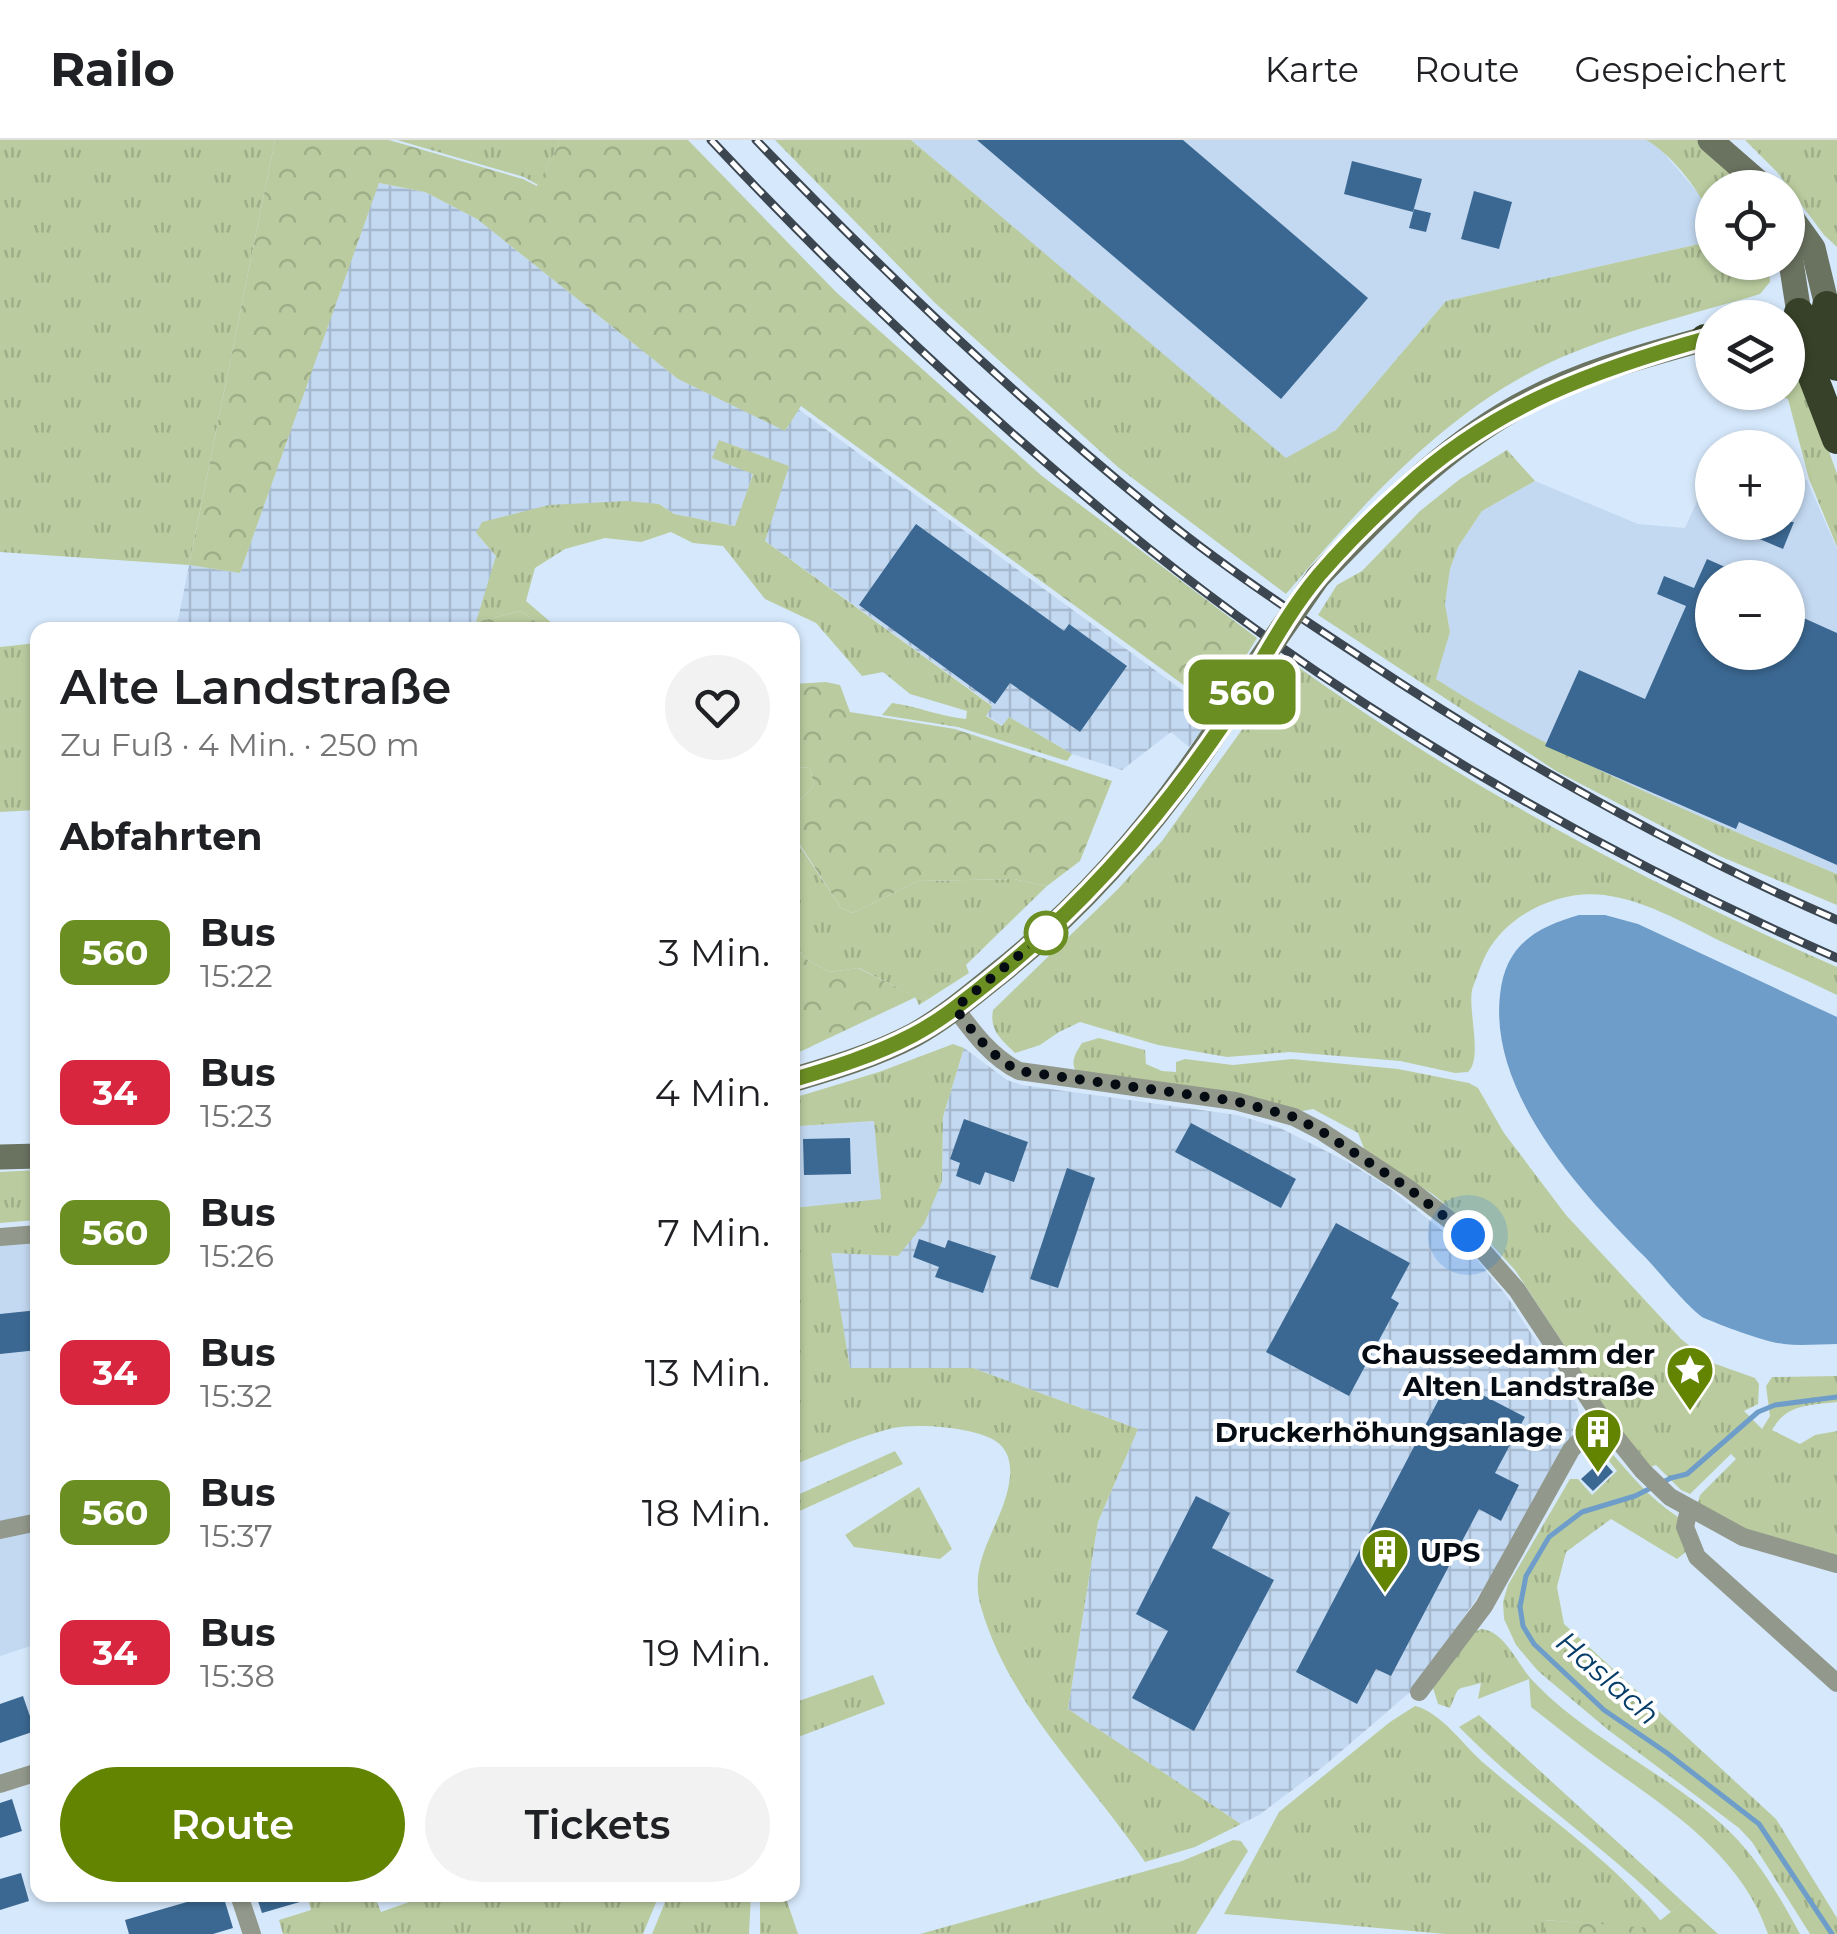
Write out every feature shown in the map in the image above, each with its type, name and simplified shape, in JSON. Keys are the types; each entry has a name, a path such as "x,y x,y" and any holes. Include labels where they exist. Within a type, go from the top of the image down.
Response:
{"highway":[{"path":"1811,310 1812,366 1837,439"}],"street":[{"path":"1710,140 1744,170"},
{"path":"1805,247 1837,262"},
{"path":"1805,275 1811,310"},
{"path":"800,1077 861,1057 931,1024 1040,939 1150,825 1226,719 1318,577 1405,488 1517,406 1588,375 1695,343"},
{"path":"955,1008 978,1038 1019,1071 1235,1101 1294,1117 1321,1131 1408,1188 1468,1235 1517,1290 1606,1426 1670,1497 1743,1536 1837,1564"},
{"path":"0,1158 30,1156"},
{"path":"0,1237 30,1235"},
{"path":"1419,1692 1484,1606 1571,1450 1582,1438 1606,1426"},
{"path":"1689,1509 1685,1527 1697,1556 1837,1683"},
{"path":"0,1530 30,1524"},
{"path":"0,1784 30,1775"},
{"path":"241,1902 252,1934"}],"shaded area":[{"path":"911,140 1646,140 1657,145 1695,189 1695,245 1446,301 1336,430 1286,459"},
{"path":"378,183 425,192 477,219 678,379 785,430 798,409 1215,714 1189,747 1171,732 1122,770 1072,754 1009,717 1003,726 986,715 992,705 764,540 753,473 736,526 674,514 659,504 476,533 496,556 477,622 178,622 189,565 240,573"},
{"path":"1807,480 1837,549 1837,874 1668,803 1502,722 1436,679 1450,632 1445,604 1450,569 1458,547 1482,511 1535,481 1638,524 1685,528 1695,506 1695,540 1805,540"},
{"path":"964,1048 1007,1080 1022,1085 1237,1115 1280,1128 1346,1161 1385,1185 1471,1253 1506,1295 1577,1404 1580,1420 1516,1541 1416,1687 1324,1766 1241,1824 1068,1709 1098,1522 1138,1429 973,1368 850,1368 830,1253 898,1256 942,1181 943,1117"},
{"path":"875,1121 881,1200 800,1207 800,1126"},
{"path":"30,1235 30,1646 0,1656 0,1237"}],"green space":[{"path":"0,140 275,140 189,565 0,552"},
{"path":"275,140 389,140 537,186 558,140 688,140 836,292 1042,476 1257,638 1236,672 1239,677 1218,710 801,406 785,431 678,379 477,219 425,192 379,183 240,573 189,565"},
{"path":"397,140 558,140 559,144 538,185 524,177"},
{"path":"775,140 911,140 1286,458 1336,430 1446,301 1695,245 1695,280 1770,282 1760,294 1739,300 1695,300 1695,313 1600,342 1510,384 1473,408 1405,465 1286,594 1119,468 935,303"},
{"path":"1646,140 1697,140 1732,170 1695,170 1695,189"},
{"path":"1745,140 1837,140 1837,247 1805,210 1805,170 1775,170"},
{"path":"1805,383 1837,474 1837,547 1809,479 1805,430 1796,430 1791,410 1805,410"},
{"path":"719,440 789,466 765,541 992,706 986,716 1002,726 1009,717 1072,754 1067,761 958,727 882,715 892,703 966,719 967,711 910,694 883,672 862,676 816,623 765,599 723,546 693,543 671,532 641,542 605,538 565,549 535,568 526,601 551,622 536,622 521,611 476,622 496,556 476,533 482,522 549,505 627,501 659,504 674,514 735,526 753,474 712,458"},
{"path":"1507,450 1535,481 1482,511 1458,547 1445,604 1450,632 1436,679 1582,761 1837,874 1837,905 1717,855 1556,771 1318,615 1337,585 1362,571 1420,511 1460,479"},
{"path":"521,611 536,622 476,622"},
{"path":"30,644 30,810 0,812 0,647"},
{"path":"1287,659 1418,747 1554,828 1837,967 1837,995 1648,907 1586,894 1533,909 1491,945 1472,990 1475,1046 1468,1072 1455,1073 1400,1061 1290,1052 1227,1057 1158,1045 1080,1022 1040,1045 1015,1053 995,1029 993,1010 1162,841 1241,731 1271,676 1276,676"},
{"path":"800,684 840,685 850,712 955,729 1112,781 1080,861 1047,886 1014,879 918,881 853,913 841,908 800,845 800,800 814,786 810,768 800,767"},
{"path":"800,767 810,768 814,786 800,800"},
{"path":"800,846 841,908 853,913 918,881 1014,879 1047,886 966,965 969,973 919,1005 915,997 859,968 830,972 804,958 800,951"},
{"path":"800,951 804,958 830,972 858,968 916,997 800,1052"},
{"path":"1099,1038 1145,1050 1146,1064 1162,1071 1176,1072 1176,1062 1185,1059 1233,1065 1292,1059 1398,1069 1478,1088 1504,1133 1566,1215 1681,1339 1710,1362 1755,1378 1759,1384 1758,1404 1744,1411 1762,1429 1770,1416 1766,1386 1772,1377 1837,1376 1837,1402 1792,1411 1772,1430 1800,1444 1815,1435 1837,1431 1837,1555 1735,1526 1697,1506 1700,1495 1736,1459 1731,1454 1690,1494 1656,1465 1650,1467 1622,1434 1515,1270 1434,1195 1365,1151 1358,1133 1313,1109 1292,1113 1078,1074 1073,1062 1077,1051 1082,1043"},
{"path":"953,1044 964,1048 943,1117 942,1181 924,1224 898,1256 831,1253 850,1368 973,1368 1138,1429 1098,1522 1068,1709 1241,1824 1195,1847 1145,1862 1030,1709 994,1643 978,1589 983,1556 1010,1476 1008,1457 1001,1445 962,1430 904,1427 868,1435 800,1462 800,1207 881,1199 874,1121 800,1126 800,1096"},
{"path":"30,1170 30,1221 0,1223 0,1172"},
{"path":"1604,1444 1648,1493 1678,1517 1687,1551 1677,1559 1611,1519 1566,1552 1557,1587 1564,1624 1776,1819 1837,1918 1837,1934 1810,1934 1752,1842 1739,1828 1607,1729 1538,1671 1516,1645 1504,1619 1508,1585 1570,1479 1578,1479 1592,1495 1617,1471 1596,1445"},
{"path":"895,1451 903,1464 800,1511 800,1494"},
{"path":"919,1487 952,1549 940,1559 854,1547 845,1535"},
{"path":"1481,1629 1497,1635 1555,1702 1682,1792 1730,1832 1777,1893 1800,1934 1768,1934 1756,1906 1722,1858 1678,1817 1531,1707 1529,1679 1478,1699 1481,1683 1465,1687 1457,1692 1450,1708 1438,1704 1433,1688 1474,1632"},
{"path":"873,1675 885,1704 800,1736 800,1701"},
{"path":"1415,1706 1444,1723 1486,1765 1599,1858 1661,1921 1651,1929 1545,1920 1544,1934 1445,1934 1224,1914 1279,1812"},
{"path":"1479,1715 1683,1902 1671,1912 1459,1727"},
{"path":"1233,1840 1241,1841 1248,1851 1196,1934 920,1934 1182,1861"},
{"path":"309,1902 377,1902 381,1912 409,1902 656,1902 643,1934 283,1934 279,1920 311,1910"},
{"path":"665,1902 751,1902 749,1934 652,1934"},
{"path":"760,1902 787,1902 798,1934 760,1934"},
{"path":"1683,1902 1718,1934 1544,1934 1544,1920 1651,1928"}],"water":[{"path":"1579,915 1605,915 1638,924 1837,1017 1837,1344 1776,1343 1704,1318 1594,1203 1544,1138 1509,1068 1500,1032 1500,995 1508,963 1525,941 1549,926"}],"building":[{"path":"977,140 1183,140 1368,298 1281,399"},
{"path":"1352,161 1422,179 1413,212 1344,194"},
{"path":"1474,191 1512,202 1499,249 1461,239"},
{"path":"1414,209 1431,213 1426,232 1409,228"},
{"path":"916,524 1064,631 1069,624 1127,666 1080,732 1010,683 995,704 859,605"},
{"path":"1762,540 1787,540 1783,549"},
{"path":"1664,576 1694,588 1695,670 1805,670 1805,619 1837,633 1837,865 1739,822 1736,829 1545,746 1579,670 1645,699 1686,606 1657,594"},
{"path":"964,1119 1028,1142 1014,1182 985,1172 980,1185 956,1176 960,1163 950,1159"},
{"path":"1191,1123 1296,1179 1281,1208 1175,1152"},
{"path":"850,1138 851,1174 804,1175 803,1139"},
{"path":"1067,1168 1095,1178 1058,1288 1030,1279"},
{"path":"1336,1223 1410,1263 1391,1298 1399,1303 1349,1396 1266,1352"},
{"path":"919,1239 945,1248 948,1240 996,1256 983,1293 935,1277 939,1267 913,1257"},
{"path":"30,1311 30,1351 0,1354 0,1314"},
{"name":"UPS","path":"1450,1378 1525,1417 1495,1473 1519,1485 1501,1521 1479,1509 1391,1676 1376,1669 1357,1704 1296,1672"},
{"name":"Druckerhöhungsanlage","path":"1602,1460 1613,1472 1593,1491 1581,1479"},
{"path":"1196,1496 1230,1513 1212,1548 1274,1580 1194,1731 1132,1698 1168,1631 1136,1614"},
{"path":"23,1696 30,1716 30,1733 0,1743 0,1704"},
{"path":"12,1799 22,1831 0,1838 0,1803"},
{"path":"21,1873 29,1901 0,1910 0,1879"},
{"path":"187,1902 225,1902 233,1928 213,1934 129,1934 125,1920"},
{"path":"258,1902 300,1902 262,1913"}],"waterway":[{"name":"Haslach","path":"1832,1934 1759,1824 1604,1710 1534,1644 1523,1626 1520,1607 1526,1576 1549,1537 1582,1512 1687,1474 1758,1412 1775,1405 1837,1397"}],"railway":[{"path":"711,140 868,300 977,402 1090,501 1227,609 1309,667 1479,775 1656,872 1837,958"},
{"path":"756,140 855,241 1010,387 1116,479 1239,575 1414,692 1590,798 1712,862 1837,920"}],"bus line":[{"name":"560","path":"800,1077 912,1036 955,1008 1040,939 1150,825 1226,719 1318,577 1405,488 1517,406 1588,375 1695,342"}],"place":[{"name":"Chausseedamm der Alten Landstraße","path":"1690,1412"},
{"name":"Druckerhöhungsanlage","path":"1598,1474"},
{"name":"UPS","path":"1385,1594"}],"route":[{"path":"1046,933 955,1008 978,1038 1006,1064 1019,1071 1235,1101 1294,1117 1408,1188 1468,1235"}]}
